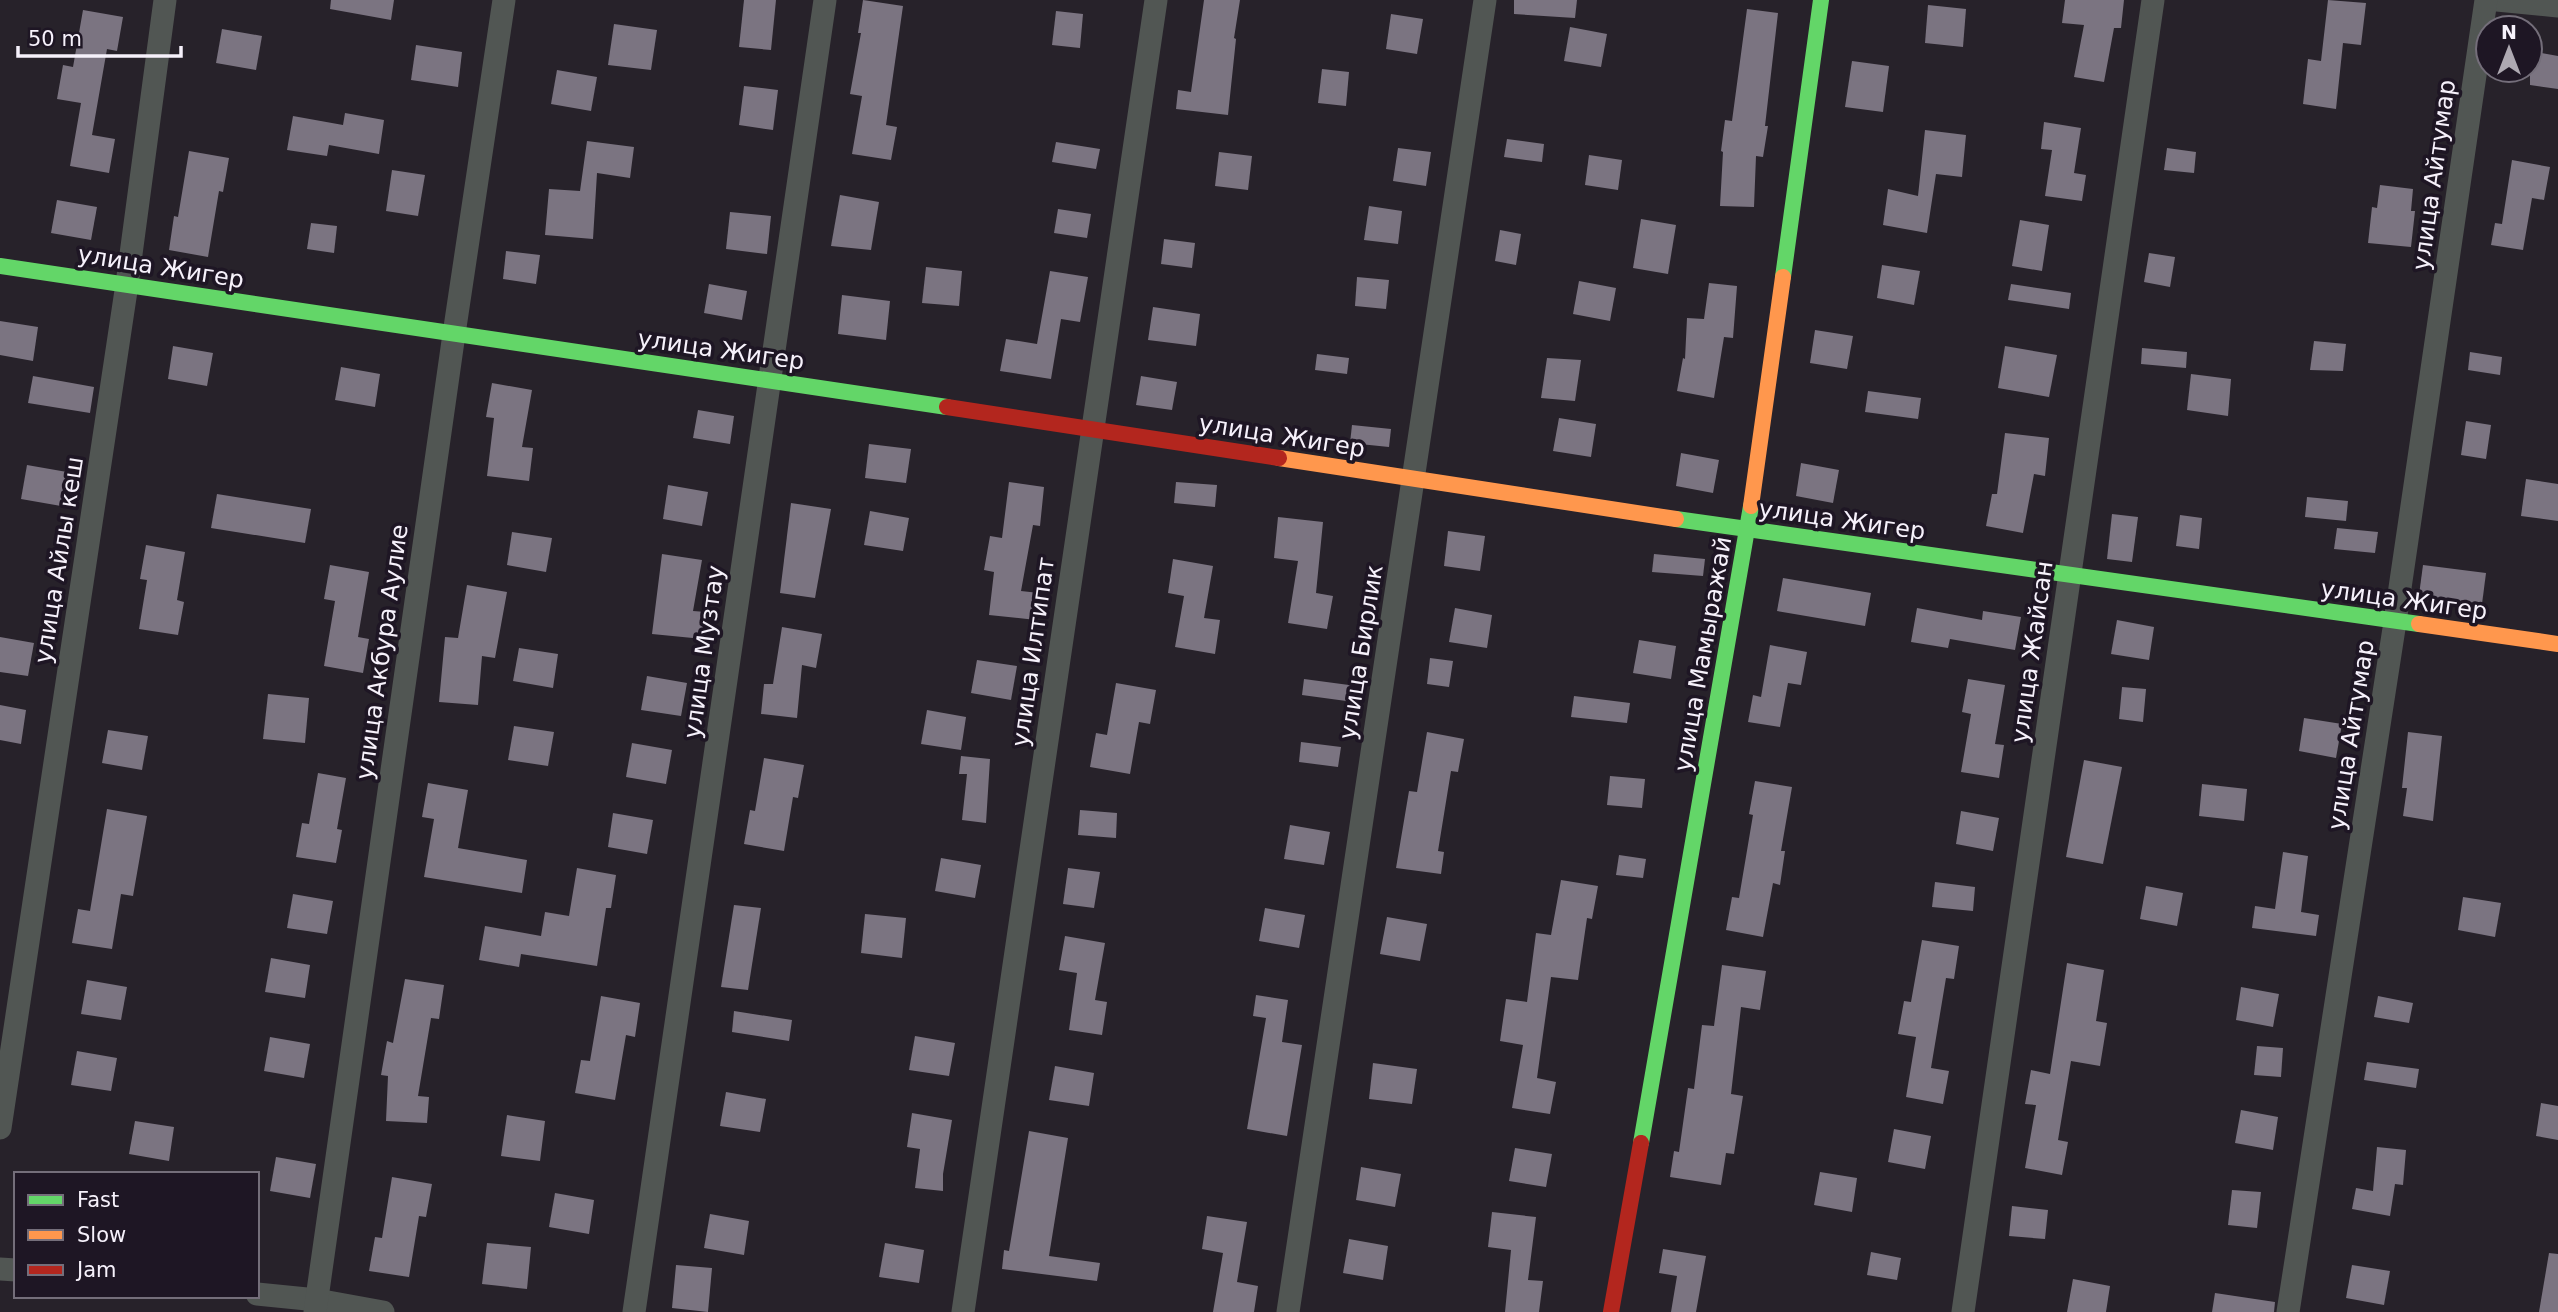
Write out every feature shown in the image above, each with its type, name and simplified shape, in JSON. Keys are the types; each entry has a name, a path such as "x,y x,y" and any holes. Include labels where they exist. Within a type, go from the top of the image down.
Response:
{"street":[{"name":"улица Айлы кеш","path":"0,1128 127,284 164,0"},
{"name":"улица Акбура Аулие","path":"316,1306 504,0"},
{"name":"улица Музтау","path":"634,1312 825,0"},
{"name":"улица Илтипат","path":"963,1312 1156,0"},
{"name":"улица Бирлик","path":"1288,1312 1485,0"},
{"name":"улица Мамыражай","path":"1611,1312 1748,530 1821,0"},
{"name":"улица Жайсан","path":"1963,1312 2153,0"},
{"name":"улица Айтумар","path":"2288,1312 2395,622 2486,0"},
{"path":"2497,0 2558,6"},
{"name":"улица Жигер","path":"0,266 770,380 1748,530 2558,644"},
{"path":"259,1294 316,1306 383,1312"}],"building":[{"path":"331,0 394,0 391,20 330,9"},
{"path":"744,0 776,0 771,50 739,47"},
{"path":"863,0 903,6 886,125 897,127 891,160 852,154 862,96 850,94 861,33 858,33"},
{"path":"1204,0 1240,0 1228,115 1176,109 1178,90 1191,92"},
{"path":"1514,0 1577,0 1575,18 1514,14"},
{"path":"2065,0 2124,0 2121,28 2114,28 2104,82 2074,77 2084,25 2062,23"},
{"path":"2328,0 2366,3 2361,45 2343,43 2336,109 2303,104 2308,59 2321,61"},
{"path":"1928,5 1966,9 1963,47 1925,43"},
{"path":"1747,9 1778,13 1765,126 1768,126 1763,157 1756,156 1754,207 1720,206 1721,151 1725,120 1732,121"},
{"path":"83,10 123,17 117,51 107,49 92,135 115,139 109,173 70,166 81,103 57,99 63,65 73,67"},
{"path":"1056,11 1083,14 1080,48 1052,45"},
{"path":"1391,14 1423,19 1417,54 1386,49"},
{"path":"614,24 657,30 651,70 608,65"},
{"path":"1570,27 1607,34 1601,67 1564,61"},
{"path":"222,29 262,36 256,70 216,63"},
{"path":"416,45 462,52 458,87 411,80"},
{"path":"2544,54 2558,56 2558,89 2530,85 2544,84"},
{"path":"1852,61 1889,66 1883,112 1845,107"},
{"path":"1322,69 1349,72 1346,106 1318,103"},
{"path":"557,70 597,77 591,111 551,104"},
{"path":"744,86 778,90 773,130 739,125"},
{"path":"345,113 384,120 379,154 329,145 327,156 287,150 293,116 343,125"},
{"path":"2044,122 2081,128 2074,173 2086,175 2082,201 2045,196 2052,150 2041,149"},
{"path":"1925,130 1966,135 1962,177 1936,174 1927,233 1883,225 1888,189 1918,196"},
{"path":"1507,139 1544,144 1542,162 1504,157"},
{"path":"587,141 634,147 630,178 597,173 593,239 545,235 549,189 580,191"},
{"path":"1056,142 1100,149 1096,169 1052,162"},
{"path":"1398,148 1431,152 1426,186 1393,181"},
{"path":"2167,148 2196,152 2194,173 2164,170"},
{"path":"189,151 229,158 223,192 219,191 208,257 169,250 174,216 178,217"},
{"path":"1219,152 1252,156 1248,190 1215,186"},
{"path":"1589,155 1622,160 1618,190 1585,185"},
{"path":"2512,160 2550,167 2544,200 2532,198 2523,250 2491,245 2495,223 2502,224"},
{"path":"392,170 425,175 418,216 386,211"},
{"path":"2380,185 2413,189 2411,211 2415,211 2411,247 2368,243 2372,207 2377,208"},
{"path":"840,195 879,202 871,250 831,246"},
{"path":"57,200 97,207 91,240 51,233"},
{"path":"1369,206 1402,211 1398,244 1364,240"},
{"path":"1058,209 1091,214 1087,238 1054,233"},
{"path":"730,212 771,216 767,254 726,249"},
{"path":"1641,219 1676,225 1668,274 1633,268"},
{"path":"2020,220 2049,225 2042,271 2012,266"},
{"path":"311,223 337,226 334,253 307,249"},
{"path":"1500,230 1521,234 1516,265 1495,261"},
{"path":"1164,239 1195,243 1192,268 1161,264"},
{"path":"506,251 540,255 536,284 503,279"},
{"path":"2149,253 2175,257 2170,287 2144,282"},
{"path":"1882,265 1920,271 1914,305 1877,298"},
{"path":"926,267 962,271 959,306 922,303"},
{"path":"1050,271 1088,277 1080,322 1061,319 1051,379 1000,371 1006,339 1037,344"},
{"path":"1357,277 1389,280 1386,309 1355,306"},
{"path":"1579,281 1616,288 1610,321 1573,314"},
{"path":"1709,283 1737,286 1733,338 1724,337 1714,398 1677,391 1683,358 1685,359 1687,318 1704,319"},
{"path":"709,284 747,291 742,320 704,313"},
{"path":"2011,284 2071,293 2069,309 2008,300"},
{"path":"842,295 890,301 886,340 838,334"},
{"path":"1153,307 1200,314 1196,346 1148,340"},
{"path":"0,321 38,327 33,361 0,355"},
{"path":"1815,330 1853,336 1847,369 1810,363"},
{"path":"2314,341 2346,344 2343,371 2310,370"},
{"path":"173,346 213,353 207,386 168,379"},
{"path":"2005,346 2057,355 2049,397 1998,388"},
{"path":"2142,348 2187,352 2186,368 2141,364"},
{"path":"2470,352 2502,357 2500,375 2468,370"},
{"path":"1317,354 1349,358 1347,374 1315,370"},
{"path":"1547,358 1581,360 1575,401 1541,398"},
{"path":"341,367 380,374 375,407 335,400"},
{"path":"2191,374 2231,379 2228,416 2187,410"},
{"path":"33,376 94,387 90,413 28,403"},
{"path":"1141,376 1177,382 1172,410 1136,405"},
{"path":"492,383 532,390 522,447 533,448 529,481 487,476 494,418 486,417"},
{"path":"1868,391 1921,398 1918,419 1865,412"},
{"path":"698,410 734,416 730,444 693,438"},
{"path":"1559,418 1596,424 1591,457 1553,451"},
{"path":"2466,421 2491,425 2486,459 2461,455"},
{"path":"1352,425 1391,429 1389,447 1350,443"},
{"path":"2005,433 2049,438 2045,476 2034,474 2023,533 1986,526 1992,494 1997,494"},
{"path":"869,444 911,449 906,483 865,478"},
{"path":"1681,453 1719,460 1713,493 1676,486"},
{"path":"1801,463 1839,470 1833,503 1796,496"},
{"path":"27,465 67,472 61,506 21,499"},
{"path":"2526,479 2558,484 2558,521 2521,516"},
{"path":"1009,482 1044,487 1040,526 1033,525 1021,591 1039,593 1036,620 989,615 994,572 984,570 990,536 1002,538"},
{"path":"1176,482 1217,485 1215,507 1174,503"},
{"path":"668,485 708,492 702,526 663,519"},
{"path":"217,494 311,509 305,543 211,528"},
{"path":"2307,497 2348,501 2346,521 2305,517"},
{"path":"791,503 831,509 815,598 780,593"},
{"path":"870,511 909,518 903,551 864,545"},
{"path":"2112,514 2138,517 2132,562 2107,559"},
{"path":"2180,515 2202,518 2199,549 2176,546"},
{"path":"1278,517 1323,522 1316,593 1333,596 1327,629 1288,623 1298,561 1274,558"},
{"path":"2337,528 2378,532 2375,553 2334,549"},
{"path":"1448,531 1485,536 1480,571 1444,566"},
{"path":"512,532 552,538 546,572 507,565"},
{"path":"146,545 185,552 177,600 184,602 178,635 139,629 147,580 140,579"},
{"path":"662,554 702,560 693,611 706,612 703,639 652,634"},
{"path":"1654,554 1705,559 1703,576 1652,572"},
{"path":"1173,559 1213,566 1204,618 1220,620 1215,654 1175,647 1184,596 1168,593"},
{"path":"330,565 369,572 358,637 369,639 363,673 324,666 335,601 324,599"},
{"path":"2423,565 2486,573 2482,604 2419,595"},
{"path":"1783,578 1871,593 1865,626 1777,611"},
{"path":"467,585 507,592 495,658 482,656 478,705 439,702 445,637 458,638"},
{"path":"1455,608 1492,615 1487,648 1449,642"},
{"path":"1917,608 1982,620 1983,611 2021,617 2015,650 1950,639 1948,648 1911,642"},
{"path":"2117,620 2154,627 2149,660 2111,654"},
{"path":"782,627 822,634 816,668 802,665 797,718 761,714 764,684 773,684"},
{"path":"0,637 34,643 28,676 0,672"},
{"path":"1639,640 1676,646 1671,679 1633,673"},
{"path":"1770,645 1807,652 1801,685 1788,683 1780,727 1748,722 1753,695 1761,697"},
{"path":"519,648 558,654 553,688 513,681"},
{"path":"1430,658 1453,661 1449,687 1427,684"},
{"path":"977,660 1017,666 1011,700 971,693"},
{"path":"647,676 687,683 681,716 641,710"},
{"path":"1304,679 1364,687 1361,703 1302,695"},
{"path":"1968,679 2005,685 1995,744 2004,745 1999,778 1961,772 1971,714 1962,712"},
{"path":"1116,683 1156,690 1150,724 1139,722 1130,774 1090,767 1096,733 1107,735"},
{"path":"2122,687 2146,689 2143,722 2119,719"},
{"path":"268,694 309,698 305,743 263,739"},
{"path":"1574,696 1630,703 1627,723 1571,717"},
{"path":"0,705 26,710 21,744 0,740"},
{"path":"927,710 966,717 961,750 921,744"},
{"path":"2304,718 2342,724 2336,758 2299,751"},
{"path":"514,726 554,732 548,766 508,760"},
{"path":"108,730 148,736 142,770 102,763"},
{"path":"1427,732 1464,739 1458,772 1451,771 1438,851 1444,852 1441,874 1396,868 1409,791 1417,792"},
{"path":"2408,732 2442,736 2433,821 2403,816 2407,788 2402,788"},
{"path":"1301,742 1341,747 1338,767 1299,762"},
{"path":"632,743 672,750 666,784 626,777"},
{"path":"961,756 990,759 986,823 962,820 967,774 959,774"},
{"path":"764,758 804,765 798,798 793,797 784,851 744,844 750,810 755,811"},
{"path":"2084,760 2122,767 2103,864 2066,857"},
{"path":"318,773 346,778 337,829 342,830 336,863 296,857 302,823 309,824"},
{"path":"1610,776 1645,779 1642,808 1607,805"},
{"path":"1755,781 1792,787 1781,851 1785,851 1780,885 1773,883 1763,937 1726,930 1732,897 1739,898 1753,815 1749,814"},
{"path":"428,783 468,790 458,848 527,860 522,893 424,877 434,819 422,817"},
{"path":"2202,784 2247,789 2244,821 2199,816"},
{"path":"107,809 147,816 133,896 121,894 112,949 72,943 78,909 90,911"},
{"path":"1080,810 1117,813 1116,838 1078,835"},
{"path":"1961,811 1999,818 1993,851 1956,844"},
{"path":"613,813 653,820 647,854 608,847"},
{"path":"1290,825 1330,832 1324,865 1284,859"},
{"path":"2283,852 2308,856 2301,912 2319,915 2316,936 2252,928 2255,906 2275,909"},
{"path":"1619,855 1646,859 1643,878 1616,875"},
{"path":"941,858 981,865 975,898 935,891"},
{"path":"577,868 616,875 611,908 606,908 597,966 521,954 519,967 479,960 485,926 541,936 545,912 569,916"},
{"path":"1068,868 1100,872 1094,908 1063,904"},
{"path":"1561,880 1598,886 1592,919 1587,918 1578,980 1551,977 1537,1078 1556,1082 1550,1114 1512,1108 1523,1045 1500,1041 1506,999 1527,1002 1536,933 1551,935"},
{"path":"1935,882 1975,887 1973,911 1932,907"},
{"path":"2146,886 2183,893 2177,926 2140,919"},
{"path":"293,894 333,901 327,934 287,928"},
{"path":"2463,897 2501,903 2495,937 2458,930"},
{"path":"734,905 761,908 748,990 721,987"},
{"path":"1265,908 1305,915 1299,948 1259,941"},
{"path":"865,914 906,918 902,958 861,953"},
{"path":"1387,917 1427,924 1420,961 1380,954"},
{"path":"1065,936 1105,943 1095,1000 1107,1002 1102,1035 1069,1030 1077,973 1059,970"},
{"path":"1922,940 1959,946 1954,979 1946,978 1931,1068 1949,1071 1943,1104 1906,1097 1916,1037 1898,1034 1904,1001 1911,1002"},
{"path":"271,958 310,965 305,998 265,992"},
{"path":"2067,963 2104,970 2096,1021 2107,1023 2100,1066 2071,1061 2058,1140 2068,1142 2062,1175 2025,1168 2036,1105 2025,1104 2031,1070 2050,1074"},
{"path":"1722,965 1766,971 1760,1010 1741,1007 1731,1094 1743,1096 1734,1154 1726,1153 1721,1185 1670,1177 1674,1151 1679,1152 1688,1088 1694,1089 1702,1025 1714,1026"},
{"path":"405,979 444,985 439,1019 431,1018 418,1096 429,1097 427,1123 386,1121 388,1076 381,1075 387,1041 393,1043"},
{"path":"87,980 127,987 121,1020 81,1014"},
{"path":"2241,987 2279,994 2273,1027 2236,1020"},
{"path":"1256,995 1288,1000 1282,1042 1302,1045 1287,1136 1247,1129 1266,1018 1253,1016"},
{"path":"601,996 640,1003 635,1037 626,1035 615,1100 575,1093 581,1060 590,1061"},
{"path":"2378,996 2413,1003 2409,1023 2374,1017"},
{"path":"734,1011 792,1020 789,1041 732,1032"},
{"path":"915,1036 955,1043 949,1076 909,1070"},
{"path":"270,1037 310,1044 304,1078 264,1071"},
{"path":"2257,1046 2283,1048 2281,1077 2254,1075"},
{"path":"77,1051 117,1058 111,1091 71,1085"},
{"path":"2367,1062 2419,1069 2416,1088 2364,1080"},
{"path":"1373,1063 1417,1069 1412,1104 1369,1099"},
{"path":"1055,1066 1094,1073 1089,1106 1049,1100"},
{"path":"726,1092 766,1099 760,1132 720,1126"},
{"path":"2541,1103 2558,1106 2558,1140 2536,1136"},
{"path":"2241,1110 2278,1117 2273,1150 2235,1143"},
{"path":"912,1113 952,1120 943,1174 943,1191 915,1188 920,1149 907,1147"},
{"path":"507,1115 545,1121 540,1161 501,1156"},
{"path":"135,1121 174,1127 169,1161 129,1154"},
{"path":"1894,1129 1931,1136 1925,1169 1888,1162"},
{"path":"1029,1131 1068,1138 1049,1256 1100,1263 1097,1281 1002,1269 1004,1250 1009,1251"},
{"path":"2377,1147 2406,1150 2403,1185 2395,1184 2390,1216 2352,1209 2356,1188 2373,1191"},
{"path":"1515,1148 1552,1154 1546,1187 1509,1181"},
{"path":"276,1157 316,1164 310,1198 270,1191"},
{"path":"1361,1167 1401,1174 1395,1207 1356,1200"},
{"path":"1820,1172 1857,1178 1852,1212 1814,1205"},
{"path":"392,1177 432,1184 426,1217 419,1216 409,1277 369,1271 375,1237 382,1238"},
{"path":"2232,1190 2261,1192 2257,1228 2228,1225"},
{"path":"555,1193 594,1200 589,1234 549,1227"},
{"path":"2012,1206 2048,1210 2045,1239 2009,1236"},
{"path":"1492,1212 1536,1217 1528,1280 1543,1281 1539,1312 1505,1312 1511,1250 1488,1247"},
{"path":"710,1214 749,1221 744,1255 704,1248"},
{"path":"1207,1216 1247,1222 1237,1282 1258,1286 1254,1312 1213,1312 1223,1253 1202,1249"},
{"path":"1349,1239 1388,1246 1383,1280 1343,1273"},
{"path":"487,1243 531,1247 527,1289 482,1284"},
{"path":"885,1243 924,1250 919,1283 879,1277"},
{"path":"1663,1249 1706,1256 1696,1312 1671,1312 1677,1276 1659,1273"},
{"path":"1871,1252 1901,1258 1897,1280 1867,1275"},
{"path":"2549,1253 2558,1254 2558,1312 2539,1312"},
{"path":"676,1265 712,1268 708,1312 672,1308"},
{"path":"2352,1265 2390,1271 2384,1305 2346,1298"},
{"path":"2073,1279 2110,1286 2106,1312 2067,1312"},
{"path":"2215,1293 2275,1302 2274,1312 2212,1312"}],"traffic: fast":[{"path":"1783,277 1821,0"},
{"path":"0,266 947,407"},
{"path":"1641,1143 1751,506"},
{"path":"1676,519 2419,624"}],"traffic: slow":[{"path":"1751,506 1783,277"},
{"path":"1279,458 1676,519"},
{"path":"2419,624 2558,644"}],"traffic: jam":[{"path":"947,407 1279,458"},
{"path":"1611,1312 1641,1143"}]}
